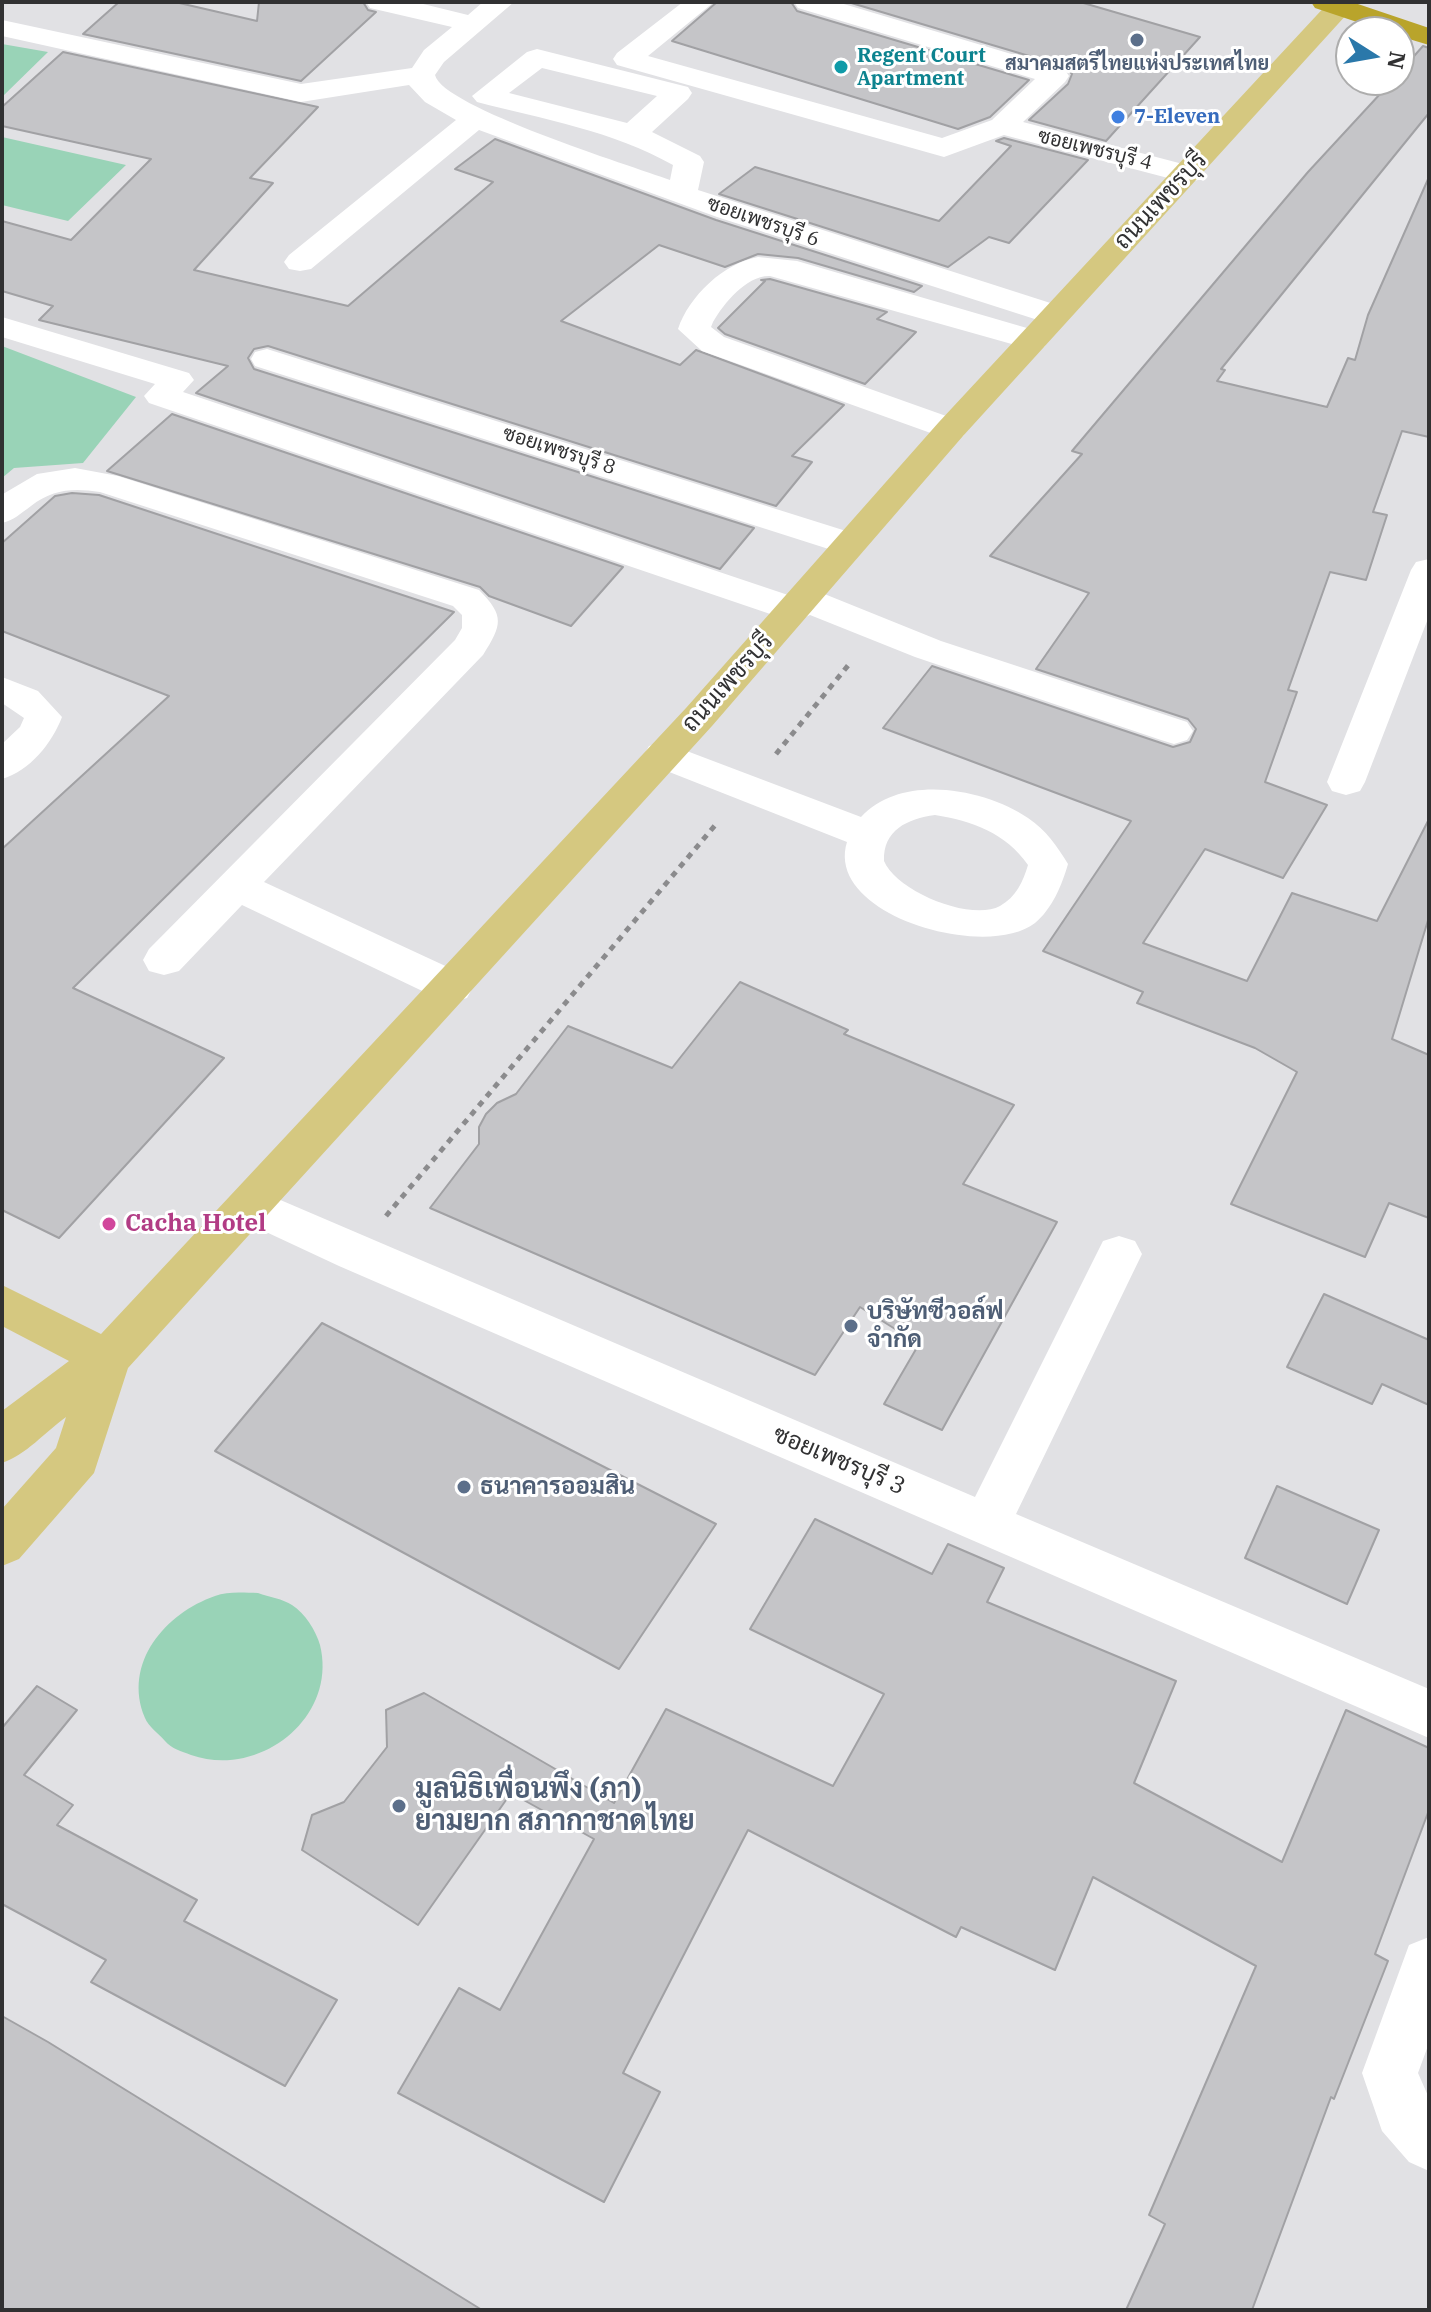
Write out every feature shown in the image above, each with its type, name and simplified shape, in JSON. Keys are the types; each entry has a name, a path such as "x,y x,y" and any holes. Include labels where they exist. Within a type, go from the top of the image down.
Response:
{"highway":[{"path":"1325,2 1429,23"},
{"path":"1325,2 1429,37"}],"main road":[{"name":"ถนนเพชรบุรี","path":"2,1443 15,1428 107,1359 452,987 800,604 951,429 1344,2"},
{"path":"2,1304 107,1359"},
{"name":"ถนนเพชรบุรี","path":"2,1544 77,1458 107,1359"}],"street":[{"path":"2,15 16,2"},
{"path":"380,2 472,24"},
{"path":"2,28 301,93 421,75 434,56 500,2"},
{"path":"700,2 627,59 944,148 1002,126 1055,76 808,2"},
{"path":"631,135 678,93 537,58 487,96 631,135 670,149 689,162 682,193"},
{"name":"ซอยเพชรบุรี 6","path":"421,75 423,85 435,96 475,119 1044,328"},
{"path":"300,262 475,119"},
{"name":"ซอยเพชรบุรี 4","path":"1002,126 1187,174"},
{"path":"951,429 713,344 694,329 695,319 741,272 754,267 786,268 1044,328"},
{"path":"2,307 13,311 2,324 177,380 161,396 800,604 1174,731"},
{"name":"ซอยเพชรบุรี 8","path":"267,359 850,544"},
{"path":"2,512 25,491 43,482 80,478 106,483 466,598 480,612 480,628 470,647 164,960"},
{"path":"1346,782 1429,570"},
{"path":"2,689 22,696 37,707 43,717 37,733 2,766"},
{"path":"663,755 869,835"},
{"path":"238,887 452,987"},
{"name":"ซอยเพชรบุรี 3","path":"250,1205 355,1253 1429,1714"},
{"path":"986,1524 1119,1254"},
{"path":"1429,1964 1390,2073 1402,2111 1429,2142"}],"path":[{"path":"355,1253 851,662"}],"green space":[{"path":"2,44 48,52 2,97"},
{"path":"2,137 126,165 68,221 2,205"},
{"path":"2,346 136,397 83,463 14,468 2,478"},
{"path":"225,1593 258,1593 292,1605 313,1628 320,1645 322,1672 317,1696 305,1718 288,1736 266,1750 242,1758 217,1760 174,1748 146,1721 139,1698 139,1678 153,1643 180,1614 197,1604"}],"building":[{"path":"119,2 175,2 257,21 259,2 363,2 368,10 376,12 301,81 83,34"},
{"name":"Regent Court Apartment","path":"717,2 791,2 797,11 1029,80 990,117 958,129 672,41"},
{"path":"848,2 1080,2 1200,37 1106,141 1029,120 1068,84 1072,74 1066,67"},
{"path":"1423,46 1429,48 1429,113 1221,369 1225,370 1217,381 1327,407 1348,358 1355,360 1368,315 1429,177 1429,437 1402,431 1373,512 1387,515 1366,580 1330,572 1288,690 1297,692 1265,782 1327,805 1283,878 1205,849 1143,943 1247,981 1292,893 1377,921 1429,819 1429,917 1392,1039 1429,1055 1429,1218 1389,1203 1365,1257 1231,1204 1297,1072 1255,1048 1137,1003 1143,992 1043,951 1131,821 883,728 932,666 1173,747 1190,742 1196,729 1188,719 1036,669 1089,593 990,556 1082,454 1072,451 1308,172 1378,96 1415,96 1415,55"},
{"path":"63,52 318,107 250,178 273,183 194,270 348,306 493,182 455,169 495,139 716,220 922,286 914,292 798,258 758,254 725,267 659,245 561,321 680,365 696,350 844,405 792,456 812,462 776,506 268,346 254,349 248,358 254,369 754,528 720,569 196,393 228,366 39,320 53,306 2,291 2,221 71,240 151,159 2,126 2,107"},
{"path":"1004,138 1088,160 1009,243 989,237 948,267 719,194 755,167 939,221 1011,146 996,141"},
{"path":"770,279 887,312 877,319 916,332 865,384 725,334 718,328 765,281 761,280"},
{"path":"172,414 623,567 571,626 489,596 480,587 107,471"},
{"path":"72,493 99,495 454,612 73,988 224,1058 59,1238 2,1210 2,849 169,696 2,631 2,543 55,496"},
{"name":"บริษัทซีวอล์ฟ จำกัด","path":"740,982 848,1030 844,1034 1014,1105 963,1184 1057,1222 942,1430 884,1404 919,1344 860,1307 815,1375 430,1208 479,1144 479,1127 486,1114 497,1103 516,1094 568,1026 672,1068"},
{"path":"1324,1294 1429,1340 1429,1405 1382,1384 1372,1404 1287,1367"},
{"name":"ธนาคารออมสิน","path":"322,1323 716,1524 619,1669 215,1451"},
{"path":"1277,1486 1379,1530 1347,1604 1245,1558"},
{"path":"815,1519 932,1574 948,1544 1004,1568 987,1602 1176,1681 1134,1783 1282,1862 1346,1710 1429,1748 1429,1810 1375,1954 1388,1961 1334,2099 1331,2097 1252,2310 1126,2310 1165,2224 1149,2215 1256,1966 1093,1877 1055,1970 961,1927 956,1937 748,1830 623,2073 660,2092 604,2202 398,2093 459,1988 500,2010 594,1839 511,1793 418,1925 302,1850 312,1815 344,1802 387,1747 386,1710 424,1693 614,1803 666,1709 833,1786 884,1694 750,1629"},
{"path":"37,1686 77,1710 24,1775 73,1805 57,1825 197,1900 184,1921 337,2000 285,2086 91,1982 106,1960 2,1904 2,1728"},
{"path":"2,2016 48,2042 482,2310 2,2310"}],"place":[{"name":"สมาคมสตรีไทยแห่งประเทศไทย","path":"1137,40"},
{"name":"Regent Court Apartment","path":"841,67"},
{"name":"7-Eleven","path":"1118,117"},
{"name":"Cacha Hotel","path":"109,1224"},
{"name":"บริษัทซีวอล์ฟ จำกัด","path":"851,1326"},
{"name":"ธนาคารออมสิน","path":"464,1487"},
{"name":"มูลนิธิเพื่อนพึง (ภา) ยามยาก สภากาชาดไทย","path":"399,1806"}]}
